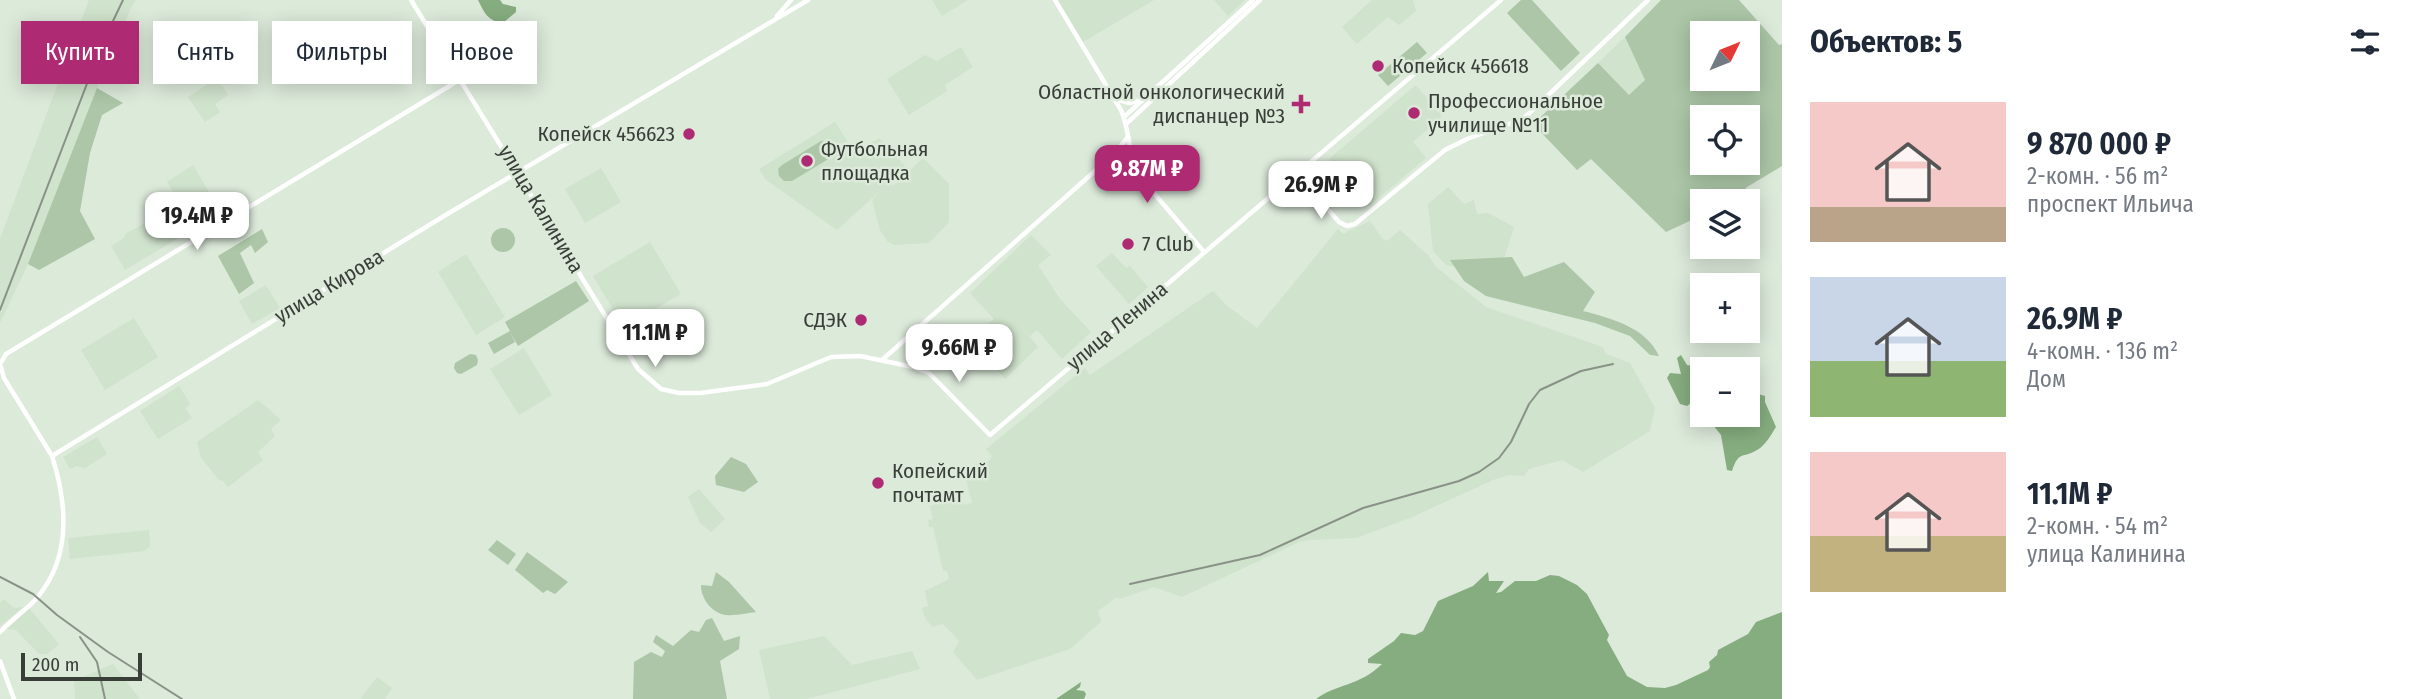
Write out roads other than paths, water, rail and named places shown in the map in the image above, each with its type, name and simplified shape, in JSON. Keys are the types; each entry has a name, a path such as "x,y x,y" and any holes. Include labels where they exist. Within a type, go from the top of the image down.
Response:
{"street":[{"name":"улица Калинина","path":"411,0 426,24"},
{"path":"776,17 791,0"},
{"path":"776,17 808,0"},
{"path":"1055,0 1127,123 1133,159 1147,185 1204,252"},
{"path":"1124,117 1253,0"},
{"path":"1127,123 1260,0"},
{"name":"улица Ленина","path":"989,435 1501,0"},
{"path":"1298,174 1339,222 1347,226 1358,221 1436,156 1467,139 1523,119 1648,0"},
{"name":"улица Кирова","path":"52,456 776,17"},
{"path":"1,630 37,597 50,581 59,562 64,527 57,470 52,456 4,377 0,365 6,354 453,84"},
{"name":"улица Калинина","path":"464,84 638,369 661,389 679,393 700,393 767,384 831,356 850,355 882,360 929,373 989,435"},
{"path":"1115,99 1129,103 1144,99"},
{"path":"882,360 1121,148 1128,137"},
{"path":"1113,155 1122,153 1133,159"},
{"path":"0,661 14,699"}],"railway":[{"path":"0,310 103,42 123,0"},
{"path":"1130,584 1260,555 1363,508 1459,481 1479,472 1499,458 1511,442 1529,404 1540,390 1581,371 1613,364"},
{"path":"0,577 33,594 108,652 182,699"},
{"path":"80,637 97,662 105,699"}],"place":[{"name":"Копейск 456618","path":"1378,66"},
{"name":"Областной онкологический диспанцер №3","path":"1301,104"},
{"name":"Профессиональное училище №11","path":"1414,113"},
{"name":"Копейск 456623","path":"689,134"},
{"name":"Футбольная площадка","path":"807,161"},
{"name":"7 Club","path":"1128,244"},
{"name":"СДЭК","path":"861,320"},
{"name":"Копейский почтамт","path":"878,483"}]}
